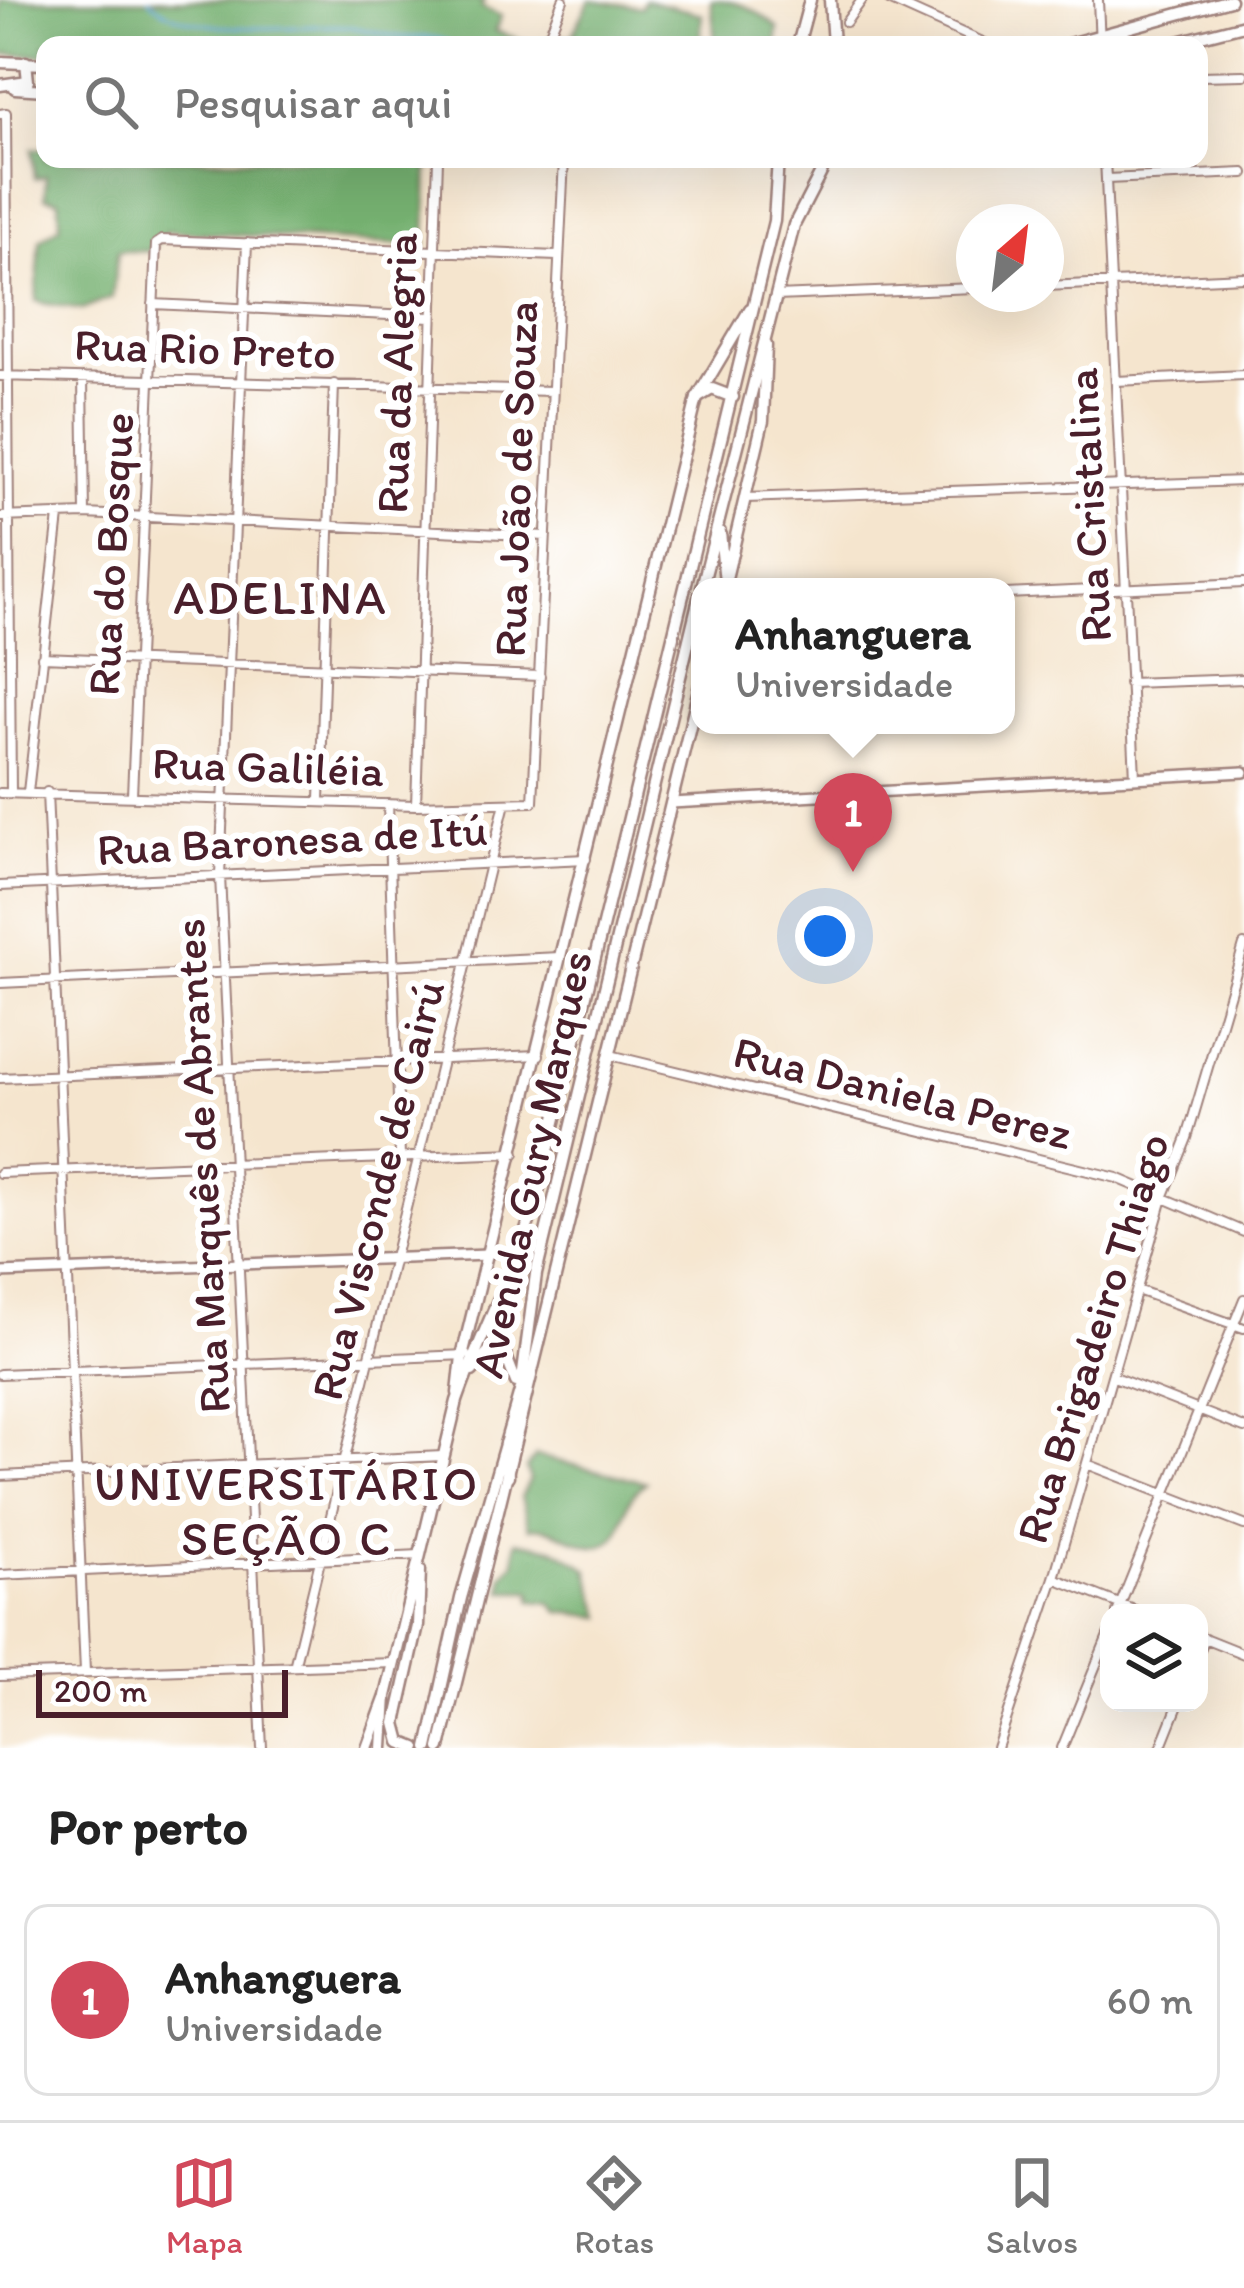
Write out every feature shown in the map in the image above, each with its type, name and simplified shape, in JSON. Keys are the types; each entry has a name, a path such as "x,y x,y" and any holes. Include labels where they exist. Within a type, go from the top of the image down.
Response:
{"main road":[{"path":"800,36 810,0"},
{"path":"830,0 832,36"},
{"path":"1109,36 1230,0"},
{"path":"1201,36 1244,25"},
{"path":"0,62 36,63"},
{"path":"0,86 28,81 31,71 26,62"},
{"path":"0,86 36,89"},
{"name":"Avenida Gury Marques","path":"468,1355 531,1222 755,302 780,188 779,168"},
{"name":"Avenida Gury Marques","path":"704,578 797,215 823,168"},
{"name":"Avenida Gury Marques","path":"367,1748 395,1663 488,1255 697,398 755,302"},
{"name":"Avenida Gury Marques","path":"726,578 763,421 766,329"},
{"path":"697,398 712,388 732,395 738,411 732,459"},
{"path":"718,520 723,578"},
{"name":"Avenida Gury Marques","path":"428,1748 504,1434 521,1388 536,1274 691,632"},
{"name":"Avenida Gury Marques","path":"440,1748 691,721"},
{"path":"458,1401 475,1365 490,1350 510,1356 516,1404"},
{"path":"521,1388 531,1377"},
{"path":"504,1434 508,1476"},
{"path":"416,1748 401,1742 396,1723 418,1626 420,1555"},
{"name":"Avenida Gury Marques","path":"383,1748 386,1696"}],"street":[{"path":"548,36 562,0"},
{"path":"847,22 862,0"},
{"path":"889,0 969,36"},
{"path":"1097,0 1099,36"},
{"path":"1208,76 1244,75"},
{"path":"3,114 6,793"},
{"name":"Rua da Alegria","path":"416,805 437,168"},
{"name":"Rua João de Souza","path":"533,802 563,168"},
{"name":"Rua Cristalina","path":"1105,168 1136,777"},
{"path":"1106,179 1244,173"},
{"path":"247,243 557,256"},
{"name":"Rua do Bosque","path":"132,795 156,244 247,243"},
{"name":"Rua Marquês de Abrantes","path":"247,243 220,876 262,1748"},
{"path":"1064,285 1244,277"},
{"path":"776,296 956,289"},
{"path":"153,304 430,317"},
{"path":"1116,381 1244,375"},
{"name":"Rua Rio Preto","path":"3,376 552,391"},
{"path":"83,377 85,514"},
{"path":"320,800 334,384"},
{"path":"746,498 1244,481"},
{"path":"3,517 85,514 237,519 329,528 546,536"},
{"path":"28,792 59,516"},
{"path":"1015,594 1244,583"},
{"path":"43,657 541,676"},
{"path":"1129,683 1244,679"},
{"path":"671,802 1244,772"},
{"path":"47,792 85,1672"},
{"name":"Rua Galiléia","path":"6,793 416,805 533,802"},
{"name":"Rua Visconde de Cairú","path":"295,1663 505,803"},
{"path":"388,804 400,1157"},
{"name":"Rua Baronesa de Itú","path":"0,886 587,859"},
{"name":"Rua Brigadeiro Thiago","path":"998,1748 1054,1578 1163,1198 1187,1138 1244,945"},
{"path":"0,982 562,956"},
{"name":"Rua Daniela Perez","path":"610,1054 1117,1178 1244,1232"},
{"path":"0,1078 540,1055"},
{"path":"0,1173 516,1153"},
{"path":"0,1273 488,1255"},
{"path":"1137,1290 1239,1326"},
{"path":"1121,1604 1198,1411 1239,1326 1244,1298"},
{"path":"0,1374 468,1355 490,1350"},
{"path":"1114,1376 1244,1428"},
{"path":"0,1476 445,1456"},
{"path":"1087,1464 1244,1526"},
{"path":"0,1575 420,1555"},
{"path":"1054,1578 1109,1604"},
{"path":"1208,1639 1244,1654"},
{"path":"1062,1748 1100,1655"},
{"path":"0,1676 395,1663"},
{"path":"1161,1748 1175,1712"}],"green space":[{"path":"0,0 484,0 481,7 501,16 495,31 509,36 36,36 36,55 0,54"},
{"path":"590,0 641,7 645,0 702,14 701,36 572,36"},
{"path":"711,0 747,7 778,28 777,36 715,36"},
{"path":"32,149 36,149 36,168 428,168 426,246 167,231 150,251 118,251 112,298 82,310 36,301 40,240 60,226 59,200 45,197 46,176 35,178"},
{"path":"536,1456 646,1482 632,1496 615,1537 596,1546 529,1528 521,1497 530,1480 526,1468"},
{"path":"516,1541 553,1548 587,1568 603,1617 559,1612 551,1603 532,1601 532,1591 503,1591 503,1575 515,1562"}],"waterway":[{"path":"149,0 188,21 212,25 345,26 396,36"}],"place":[{"name":"Anhanguera","path":"853,872"}],"district":[{"name":"ADELINA","path":"281,597"},
{"name":"UNIVERSITÁRIO SEÇÃO C","path":"287,1510"}]}
